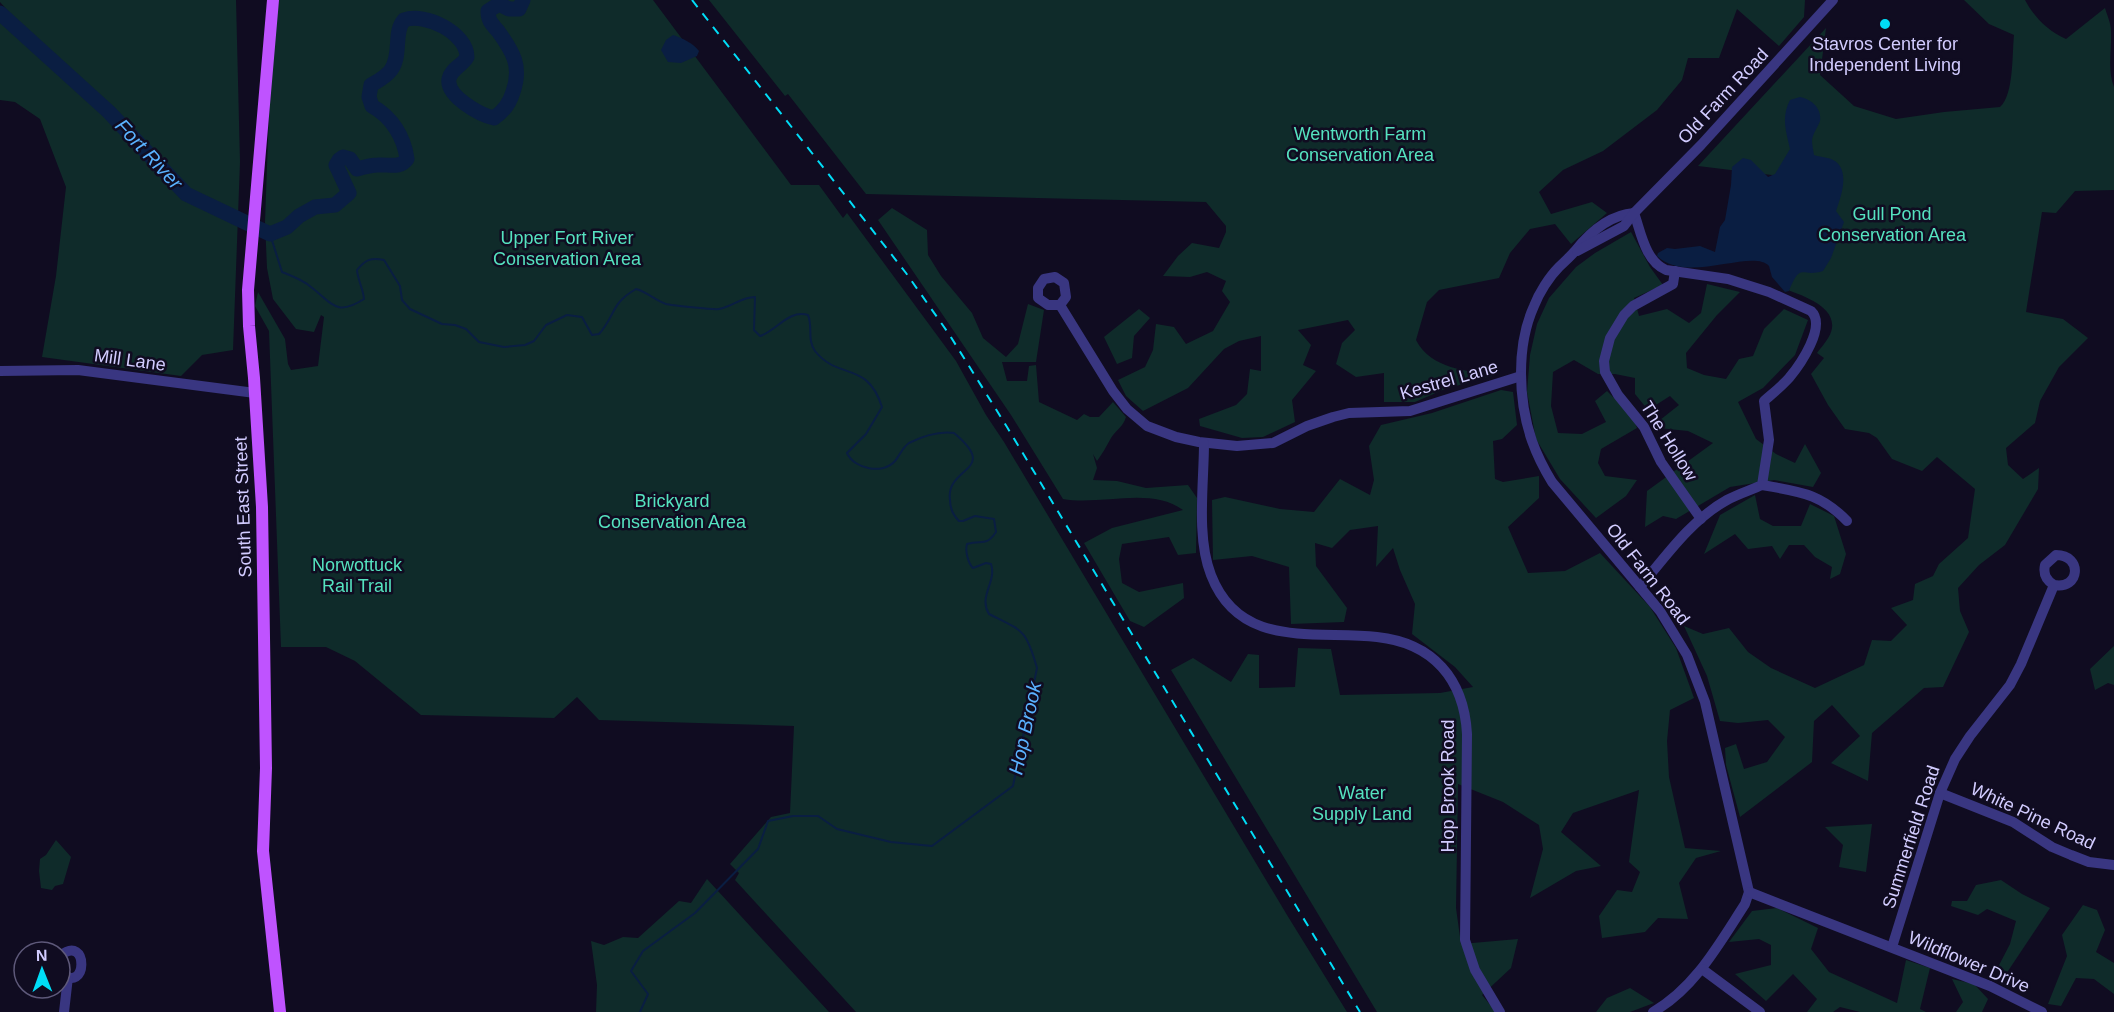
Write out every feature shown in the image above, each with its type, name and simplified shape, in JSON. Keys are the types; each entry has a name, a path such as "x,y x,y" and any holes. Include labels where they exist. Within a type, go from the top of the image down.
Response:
{"main road":[{"name":"South East Street","path":"273,0 248,290 262,507 266,768 263,851 280,1012"}],"street":[{"name":"Old Farm Road","path":"1749,892 1719,759 1697,678 1676,635 1660,611 1552,482 1530,436 1524,412 1521,376 1527,329 1534,306 1557,269 1574,253 1624,226 1833,0"},
{"path":"1634,213 1647,250 1658,266 1675,271 1728,279 1759,289 1811,311 1816,316 1811,345 1791,375 1764,401 1769,440 1762,485"},
{"name":"The Hollow","path":"1675,271 1675,280 1670,288 1634,306 1616,327 1606,349 1605,372 1618,395 1644,427 1660,462 1701,519"},
{"name":"Kestrel Lane","path":"1060,305 1113,391 1127,409 1147,426 1176,437 1204,443 1237,446 1273,443 1307,426 1333,417 1349,413 1410,411 1521,376"},
{"name":"Mill Lane","path":"0,371 89,371 255,393"},
{"name":"Hop Brook Road","path":"1204,443 1203,532 1206,560 1214,582 1234,609 1255,624 1276,632 1299,635 1378,637 1406,644 1432,657 1456,686 1464,707 1467,734 1465,940 1475,970 1500,1012"},
{"path":"1640,587 1701,519 1727,500 1762,485 1812,495 1834,507 1847,521"},
{"name":"Summerfield Road","path":"1892,947 1940,793 1955,759 2010,685 2026,654 2054,585"},
{"name":"White Pine Road","path":"1940,793 2013,822 2052,847 2071,855 2089,862 2114,865"},
{"path":"1653,1012 1677,996 1702,969 1745,904 1749,892"},
{"name":"Wildflower Drive","path":"1749,892 1990,986 2042,1012"},
{"path":"72,951 81,958 83,966 81,971 72,976"},
{"path":"1702,969 1760,1012"}],"green space":[{"path":"0,0 236,0 240,162 233,350 202,355 181,376 42,357 56,276 66,187 40,119 15,102 0,100 0,21 11,14"},
{"path":"273,0 653,0 791,185 819,185 843,218 847,213 956,361 986,415 1347,1012 856,1012 735,880 739,873 730,864 771,817 790,813 794,726 599,720 577,697 554,718 421,715 355,661 326,647 281,647 269,331 255,306 258,292 285,339 288,364 291,370 318,366 324,317 321,315 314,332 296,329 273,299 267,268 265,222"},
{"name":"Wentworth Farm Conservation Area","path":"709,0 1805,0 1804,17 1779,46 1737,9 1719,58 1688,58 1682,80 1657,110 1603,151 1563,170 1539,192 1551,214 1592,202 1607,213 1571,244 1555,224 1530,229 1510,253 1499,278 1439,290 1427,302 1416,340 1423,350 1440,363 1451,367 1496,375 1445,389 1415,402 1384,402 1384,373 1356,377 1336,364 1342,343 1355,330 1348,320 1298,330 1311,345 1303,365 1316,371 1292,400 1295,422 1263,437 1242,438 1200,426 1199,419 1236,405 1247,394 1250,369 1261,371 1261,336 1239,341 1224,349 1188,388 1143,411 1126,396 1118,380 1145,367 1153,350 1156,324 1174,327 1186,344 1213,331 1230,302 1222,291 1226,281 1207,272 1190,277 1163,276 1178,256 1192,243 1219,248 1226,232 1226,226 1206,202 866,194 788,94 785,96"},
{"name":"Gull Pond Conservation Area","path":"1964,0 2025,0 2042,23 2066,39 2105,8 2111,28 2110,66 2114,87 2114,190 2075,191 2056,213 2042,212 2026,312 2063,319 2088,338 2059,367 2040,401 2035,423 2006,448 2008,465 2023,479 2039,468 2038,489 2005,545 1979,565 1958,588 1960,611 1969,632 1943,687 1924,688 1872,733 1868,781 1831,763 1860,736 1832,705 1814,721 1812,762 1740,817 1726,765 1725,748 1736,744 1744,769 1767,762 1785,737 1768,720 1738,723 1720,721 1707,676 1684,626 1703,634 1729,628 1748,652 1771,668 1815,688 1864,665 1872,640 1891,641 1907,625 1891,608 1913,600 1915,584 1933,576 1939,564 1968,538 1975,489 1937,457 1922,471 1892,459 1877,438 1869,433 1845,429 1828,405 1811,374 1824,358 1817,353 1830,335 1831,320 1828,313 1815,302 1783,288 1797,178 1698,166 1826,28 1820,75 1854,106 1896,119 2000,107 2005,101 2010,84 2014,35 1989,24"},
{"path":"892,208 927,230 928,255 941,276 972,313 983,338 1006,357 1018,344 1028,304 1044,310 1036,362 1002,362 1007,381 1027,381 1029,366 1036,365 1039,402 1077,420 1084,414 1099,417 1113,402 1126,417 1097,461 1093,454 1097,468 1093,480 1117,481 1146,488 1188,485 1197,498 1196,553 1178,555 1169,537 1122,544 1119,559 1122,583 1139,592 1183,583 1184,598 1144,627 1130,621 1084,543 1112,528 1183,510 1156,499 1063,499 1011,415 878,220"},
{"path":"1631,232 1650,267 1663,285 1634,298 1639,316 1667,309 1689,323 1701,313 1707,284 1740,292 1717,315 1686,353 1687,368 1704,375 1726,379 1739,359 1753,356 1764,329 1784,309 1808,320 1795,355 1763,388 1738,402 1756,439 1776,454 1795,463 1805,444 1821,473 1813,487 1774,480 1730,487 1676,519 1663,516 1645,527 1647,491 1713,443 1688,431 1659,428 1660,420 1679,405 1670,396 1648,410 1635,394 1635,378 1615,374 1598,374 1574,360 1553,372 1551,406 1558,433 1582,434 1606,422 1595,401 1607,391 1633,417 1637,428 1601,449 1598,463 1605,476 1637,480 1626,496 1596,518 1560,479 1536,439 1527,392 1530,355 1537,324 1549,298 1576,267"},
{"path":"1139,309 1150,318 1134,336 1132,358 1117,364 1104,337"},
{"name":"Water Supply Land","path":"1501,390 1513,392 1517,425 1502,439 1493,441 1495,479 1503,482 1539,476 1539,498 1508,527 1528,573 1565,571 1600,553 1650,607 1676,648 1694,698 1670,710 1667,741 1669,777 1685,848 1721,851 1696,858 1679,883 1688,919 1658,918 1645,932 1602,938 1599,916 1617,890 1632,892 1640,872 1629,862 1639,790 1573,813 1561,832 1601,866 1576,871 1530,898 1543,849 1539,825 1503,802 1458,784 1456,908 1461,944 1518,939 1511,968 1482,995 1496,1012 1377,1012 1171,670 1193,658 1231,682 1248,654 1259,655 1259,688 1295,687 1298,648 1331,649 1340,695 1440,693 1473,687 1455,667 1412,634 1415,604 1393,548 1376,567 1378,526 1350,530 1332,548 1315,543 1316,566 1347,608 1344,622 1291,624 1289,567 1252,556 1213,560 1212,500 1225,497 1280,509 1314,512 1340,479 1370,495 1374,480 1369,446 1381,425 1432,413"},
{"path":"1755,495 1760,519 1773,526 1801,526 1810,504 1834,516 1846,554 1840,574 1830,579 1832,567 1815,557 1804,545 1789,545 1780,559 1772,546 1748,549 1735,534 1704,554 1720,515"},
{"path":"2114,646 2114,685 2108,683 2095,690 2090,669"},
{"path":"1872,824 1866,872 1839,867 1843,845 1825,827"},
{"path":"56,840 71,857 63,884 55,886 52,890 41,888 40,859 46,855"},
{"path":"707,879 829,1012 596,1012 597,985 591,941 604,945 623,937 638,938 679,901 691,903"},
{"path":"2001,880 2050,908 2006,974 1996,971 2010,944 2016,921 1987,909 1978,915 1951,906 1952,901 1967,901 1976,885"},
{"path":"2083,905 2097,910 2105,930 2096,952 2114,963 2114,994 2094,979 2076,978 2061,1006 2048,1004 2067,956 2062,935"},
{"path":"1777,908 1818,928 1811,949 1829,972 1897,1003 1906,960 1930,968 1920,1009 1926,1012 1860,1012 1840,1007 1833,1012 1807,1012 1817,999 1793,974 1766,1001 1735,974 1771,965 1771,945 1759,939 1729,942 1752,911"},
{"path":"1952,979 1974,984 1988,999 1982,1012 1956,1012 1963,1002"},
{"path":"1630,988 1654,1003 1630,1012 1596,1012 1607,998"}],"water":[{"path":"673,35 694,46 699,51 697,56 681,63 668,62 661,50 666,40"},
{"path":"1800,97 1812,102 1820,116 1812,140 1814,155 1829,158 1839,164 1843,176 1842,191 1836,211 1844,222 1831,258 1823,271 1799,273 1789,291 1785,292 1772,277 1769,266 1761,262 1685,267 1670,264 1657,256 1667,248 1700,246 1715,252 1720,227 1725,220 1732,167 1743,158 1751,160 1768,177 1775,174 1790,149 1785,124 1787,106 1790,100"}],"waterway":[{"name":"Fort River","path":"0,13 109,112 186,194 270,234 287,227 299,216 315,207 335,205 349,193 336,165 343,157 350,159 357,169 373,165 398,165 407,159 396,128 372,106 369,97 371,85 387,75 394,64 399,31 404,20 423,19 443,26 453,33 465,48 467,57 450,76 449,85 453,92 465,104 481,113 494,118 500,113 513,92 517,74 508,46 490,20 488,11 499,4 509,9 519,9 523,0"},
{"name":"Hop Brook","path":"270,234 282,272 304,282 335,306 347,307 364,299 357,270 369,260 384,260 400,286 402,300 410,309 442,324 466,329 479,342 504,347 525,345 534,341 546,325 567,315 582,317 592,335 599,334 617,305 636,289 666,304 709,309 724,308 755,297 754,330 760,336 795,315 808,315 811,342 815,351 833,366 861,377 876,392 882,407 866,434 847,453 856,463 869,468 883,468 895,461 909,443 936,433 954,433 967,446 972,455 972,462 951,489 952,509 959,521 975,516 994,519 996,532 986,542 967,544 967,557 973,568 986,563 991,564 992,577 986,595 986,607 989,614 1022,633 1030,646 1037,668 1013,786 932,846 891,842 837,829 818,816 793,816 768,821 758,849 695,913 643,951 631,971 648,994 640,1012"}],"railway":[{"path":"692,0 906,273 949,334 1360,1012"}],"place":[{"name":"Stavros Center for Independent Living","path":"1885,24"}],"park label":[{"name":"Upper Fort River Conservation Area","path":"567,248"},
{"name":"Brickyard Conservation Area","path":"672,511"},
{"name":"Norwottuck Rail Trail","path":"357,575"}]}
